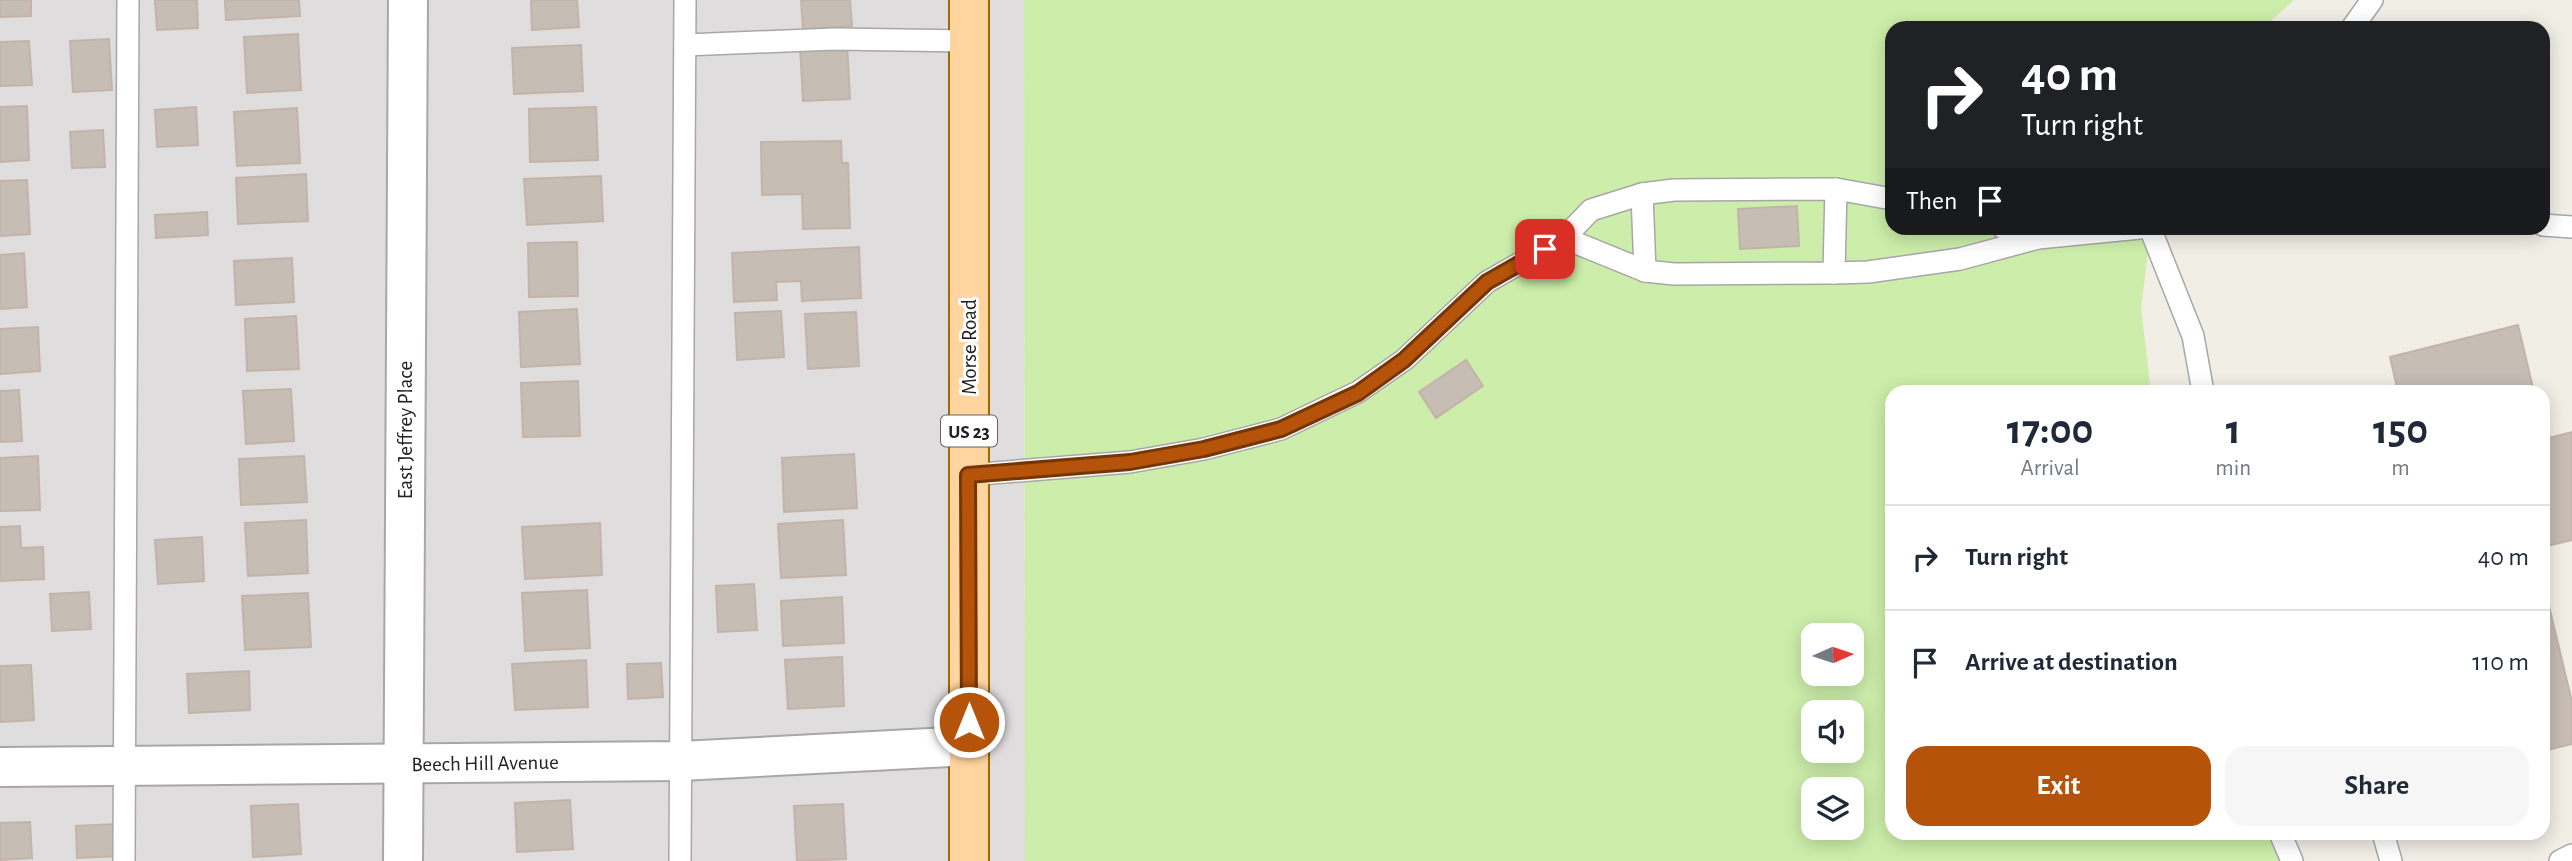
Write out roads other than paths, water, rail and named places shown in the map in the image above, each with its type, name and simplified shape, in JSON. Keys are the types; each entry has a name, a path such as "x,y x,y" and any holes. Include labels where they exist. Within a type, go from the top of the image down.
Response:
{"main road":[{"name":"Morse Road","path":"969,0 969,861"}],"street":[{"name":"East Jeffrey Place","path":"403,861 408,0"},
{"name":"Beech Hill Avenue","path":"0,767 681,761 970,746"}],"lane":[{"path":"124,861 128,0"},
{"path":"680,861 685,0"},
{"path":"2357,21 2372,0"},
{"path":"685,45 834,39 969,41"},
{"path":"968,475 1130,462 1204,449 1281,429 1358,393 1404,360 1487,282 1564,238 1591,210 1642,194 1674,190 1836,189 1885,198"},
{"path":"1834,273 1836,189"},
{"path":"1642,194 1644,271"},
{"path":"2550,225 2572,227"},
{"path":"2028,235 2038,238"},
{"path":"1564,238 1644,271 1674,274 1868,272 1960,259 2038,238 2069,235"},
{"path":"2153,235 2193,336 2202,385"},
{"path":"2283,840 2292,861"},
{"path":"2385,840 2391,861"},
{"path":"2560,861 2572,855"}]}
